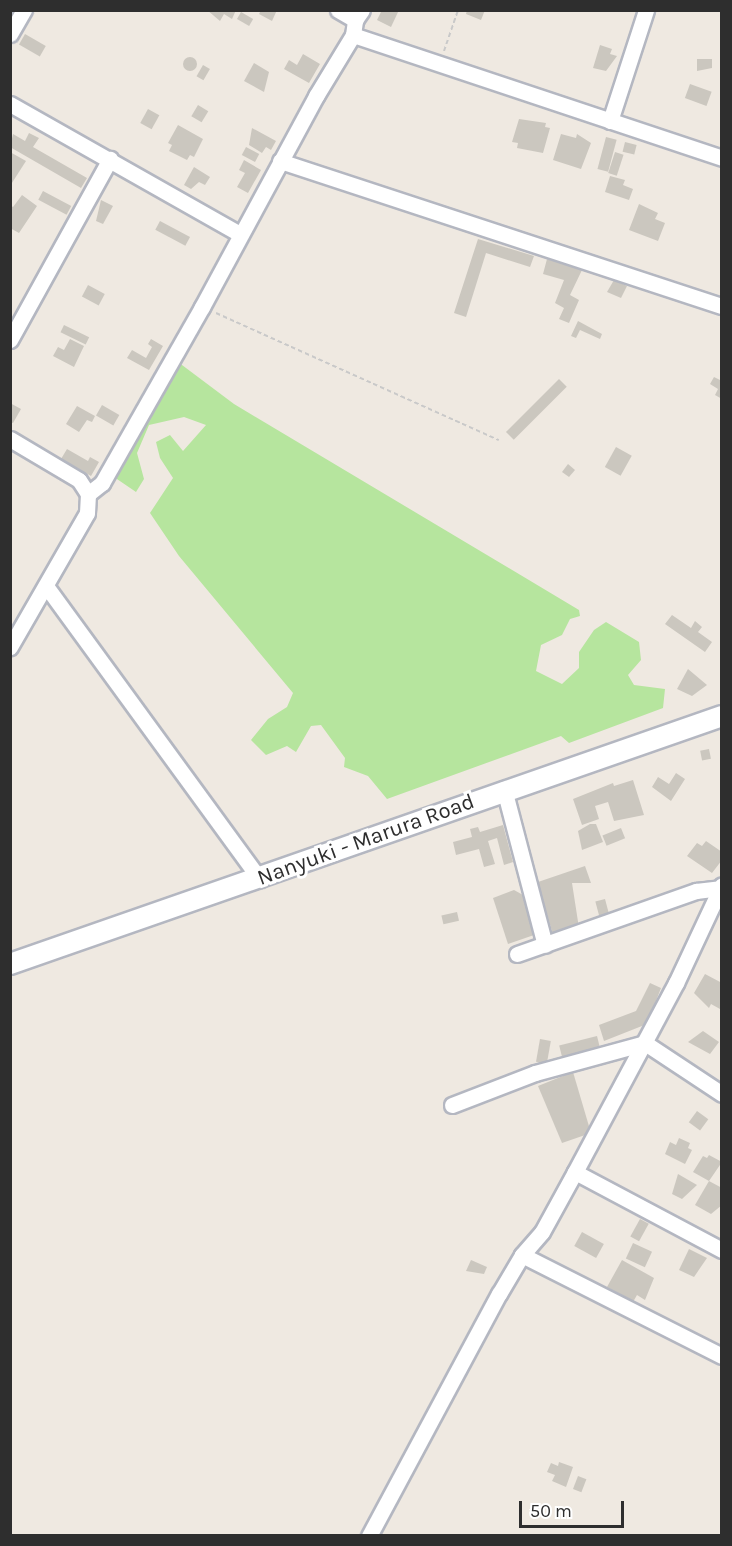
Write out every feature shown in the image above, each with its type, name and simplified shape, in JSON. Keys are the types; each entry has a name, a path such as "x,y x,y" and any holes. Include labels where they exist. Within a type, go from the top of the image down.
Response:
{"street":[{"path":"10,34 24,10"},
{"path":"338,10 357,22 440,62 722,158"},
{"path":"610,121 646,10"},
{"path":"88,494 102,483 202,307 357,22"},
{"path":"10,104 240,234"},
{"path":"10,339 110,159"},
{"path":"280,161 722,306"},
{"path":"10,439 78,480 88,494 87,513 10,647"},
{"path":"46,586 260,879"},
{"name":"Nanyuki - Marura Road","path":"10,964 260,879 504,789 722,716"},
{"path":"504,789 545,945"},
{"path":"516,954 696,891 721,886"},
{"path":"369,1536 522,1255 542,1232 645,1043 721,886"},
{"path":"452,1105 535,1073 645,1043 722,1094"},
{"path":"575,1172 722,1250"},
{"path":"522,1255 722,1356"}],"path":[{"path":"440,62 458,10"},
{"path":"202,307 499,440"}],"green space":[{"path":"178,362 234,404 579,610 580,616 570,619 562,635 541,645 536,671 562,684 579,668 579,652 594,630 606,622 639,642 641,660 628,675 634,685 665,689 663,708 569,743 561,736 387,799 368,776 344,767 345,758 321,725 311,726 296,752 287,746 266,755 251,740 268,719 287,707 293,693 179,556 150,513 173,478 160,458 156,442 170,435 183,451 206,425 184,417 149,425 137,453 144,479 136,492 114,477"}],"building":[{"path":"207,10 236,10 232,19 224,14 220,21"},
{"path":"261,10 277,10 272,21 259,14"},
{"path":"382,10 399,10 391,27 377,20"},
{"path":"467,10 485,10 481,20 466,14"},
{"path":"241,12 253,19 249,26 237,19"},
{"path":"25,34 46,46 40,56 19,44"},
{"path":"600,45 612,49 610,54 617,56 606,71 593,68"},
{"path":"303,54 320,64 309,83 284,69 289,60 297,65"},
{"path":"190,57 195,59 197,64 195,69 190,71 185,69 183,64 185,59"},
{"path":"697,59 712,59 712,68 697,71"},
{"path":"254,63 269,72 264,92 244,81"},
{"path":"203,65 210,69 203,80 196,76"},
{"path":"690,84 712,92 706,106 685,98"},
{"path":"198,105 208,111 202,122 191,116"},
{"path":"148,109 159,115 152,129 140,123"},
{"path":"519,119 546,123 545,127 550,128 543,153 517,148 518,143 512,142"},
{"path":"178,125 203,139 194,157 190,155 187,160 169,151 172,145 168,143"},
{"path":"252,128 276,141 271,150 266,147 262,153 249,145"},
{"path":"29,133 39,138 33,147 87,178 81,188 10,147 13,134 25,141"},
{"path":"561,134 576,138 577,134 591,143 581,169 553,160"},
{"path":"606,137 617,140 608,172 597,169"},
{"path":"625,142 637,145 634,155 623,152"},
{"path":"246,147 259,154 255,162 242,155"},
{"path":"10,152 26,161 10,186"},
{"path":"615,152 624,155 617,176 608,173"},
{"path":"244,160 261,170 248,193 237,187 245,173 239,170"},
{"path":"194,167 210,177 205,185 199,182 191,189 184,185"},
{"path":"610,176 625,180 623,185 633,189 629,200 605,192"},
{"path":"43,191 71,206 67,215 38,200"},
{"path":"22,195 37,206 19,233 10,228 10,205 13,207"},
{"path":"101,200 113,206 103,224 96,221"},
{"path":"639,204 658,213 655,219 665,223 658,241 629,230"},
{"path":"160,221 190,237 185,246 155,230"},
{"path":"478,239 534,256 530,267 486,253 466,317 454,313"},
{"path":"547,259 582,270 570,295 579,300 569,323 559,319 564,308 555,303 564,280 543,274"},
{"path":"614,280 627,286 621,298 607,292"},
{"path":"88,285 105,294 99,305 82,296"},
{"path":"578,321 602,334 600,339 580,330 576,338 571,336"},
{"path":"64,325 89,337 86,344 60,332"},
{"path":"70,339 84,346 74,367 53,356 58,347 64,350"},
{"path":"151,339 163,346 149,370 127,358 132,350 146,358 152,347 148,344"},
{"path":"714,377 722,381 722,399 715,395 718,389 710,384"},
{"path":"559,379 567,387 514,440 506,432"},
{"path":"10,403 21,409 13,423 10,422"},
{"path":"102,405 119,415 113,425 96,415"},
{"path":"77,406 95,416 92,422 87,420 79,432 66,424"},
{"path":"616,447 632,456 621,476 605,467"},
{"path":"67,449 88,461 90,457 99,462 91,476 61,459"},
{"path":"568,464 575,470 569,477 562,472"},
{"path":"672,615 691,628 695,621 702,627 698,632 712,642 705,652 665,624"},
{"path":"688,669 707,685 692,696 677,689"},
{"path":"709,749 711,759 702,761 700,751"},
{"path":"676,773 685,779 671,801 652,787 658,777 669,784"},
{"path":"633,780 644,815 614,821 608,802 595,806 599,819 582,825 573,799 613,783 614,786"},
{"path":"590,824 596,824 603,842 582,850 578,831"},
{"path":"503,825 513,862 504,865 497,838 488,841 495,864 484,867 479,849 456,855 453,842 472,837 470,829 478,827 480,832"},
{"path":"621,828 625,838 607,846 602,835"},
{"path":"706,841 722,852 722,860 712,873 687,856 697,843 702,846"},
{"path":"585,866 591,883 572,883 579,928 553,935 538,882"},
{"path":"514,890 523,895 534,935 508,944 493,898"},
{"path":"605,899 609,914 599,917 595,902"},
{"path":"457,912 459,921 443,924 441,916"},
{"path":"705,974 722,983 720,1009 711,1004 709,1008 694,993"},
{"path":"650,983 661,988 647,1024 604,1041 599,1025 636,1011"},
{"path":"703,1031 719,1042 710,1054 688,1042"},
{"path":"597,1036 600,1048 562,1057 559,1045"},
{"path":"540,1039 551,1041 547,1064 536,1062"},
{"path":"573,1072 591,1133 562,1143 538,1086"},
{"path":"697,1111 708,1119 700,1131 689,1122"},
{"path":"679,1138 690,1143 688,1148 692,1150 685,1164 665,1154 670,1142 676,1145"},
{"path":"709,1155 722,1162 709,1181 693,1172 703,1156 707,1158"},
{"path":"678,1174 697,1185 682,1199 672,1194"},
{"path":"709,1181 722,1188 722,1205 711,1214 695,1205"},
{"path":"640,1219 649,1224 639,1241 630,1236"},
{"path":"582,1232 604,1244 596,1258 574,1246"},
{"path":"633,1243 652,1252 645,1267 626,1258"},
{"path":"689,1249 707,1258 694,1277 679,1270"},
{"path":"471,1260 487,1267 484,1274 466,1271"},
{"path":"622,1260 654,1278 645,1300 637,1295 633,1302 607,1287"},
{"path":"559,1462 573,1467 566,1487 552,1481 555,1475 547,1472 551,1463 558,1466"},
{"path":"578,1476 586,1479 581,1492 573,1489"}]}
